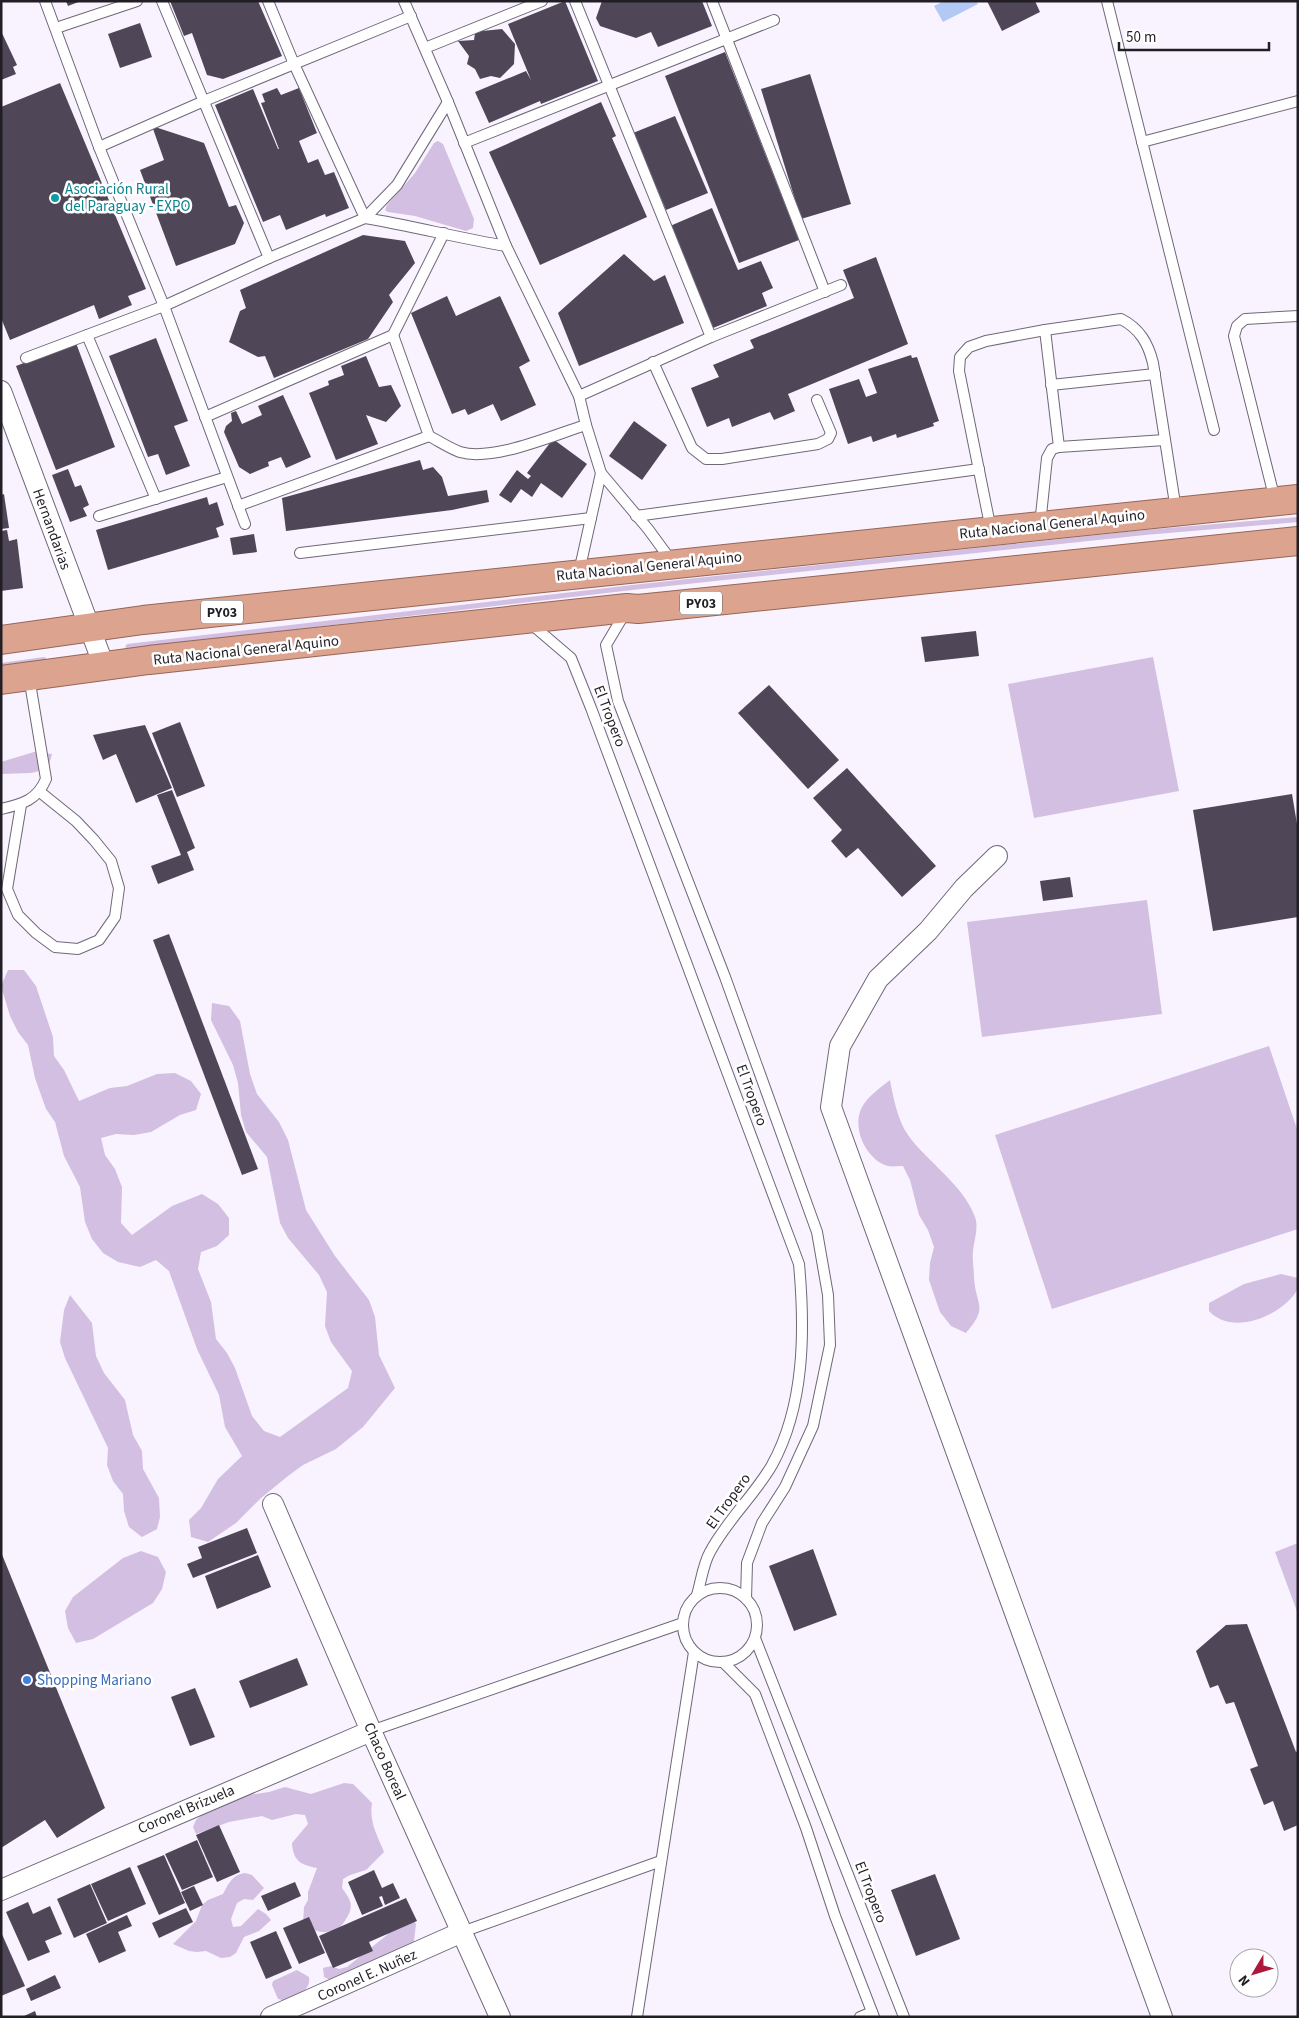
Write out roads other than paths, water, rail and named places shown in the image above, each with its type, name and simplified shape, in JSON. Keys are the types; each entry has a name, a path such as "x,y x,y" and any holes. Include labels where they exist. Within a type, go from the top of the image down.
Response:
{"highway":[{"name":"Ruta Nacional General Aquino","path":"1,640 143,620 1287,500"},
{"name":"Ruta Nacional General Aquino","path":"1,680 104,666 627,608 638,609 1298,541"}],"street":[{"name":"Hernandarias","path":"1,391 88,628 104,666"},
{"path":"996,856 964,888 928,931 878,979 840,1046 831,1107 1162,2017"},
{"name":"Chaco Boreal","path":"273,1504 371,1731 500,2017"},
{"name":"Coronel Brizuela","path":"1,1890 371,1731"},
{"name":"Coronel E. Nuñez","path":"271,2017 462,1932"}],"lane":[{"path":"46,1 99,147 164,306 245,524"},
{"path":"56,28 137,1"},
{"path":"162,1 270,258"},
{"path":"268,1 294,64 365,218"},
{"path":"404,1 448,102 506,246 579,396 601,472 674,564"},
{"path":"425,48 542,1"},
{"path":"576,1 711,337"},
{"path":"712,1 826,292"},
{"path":"1107,1 1214,430"},
{"path":"99,147 204,101 411,16"},
{"path":"464,143 774,20"},
{"path":"1142,142 1298,101"},
{"path":"26,358 164,306 365,218 397,185 448,102"},
{"path":"365,218 506,246"},
{"path":"205,417 393,335 444,233"},
{"path":"579,396 711,337 841,285"},
{"path":"1287,500 1234,336 1237,326 1245,319 1298,316"},
{"path":"991,530 959,371 960,357 969,347 986,341 1121,319 1138,330 1149,348 1155,374 1176,511"},
{"path":"1045,330 1059,447"},
{"path":"87,335 156,499"},
{"path":"393,335 429,436 460,452 484,455 586,425"},
{"path":"654,362 692,448 706,459 722,459 818,444 828,439 831,433 817,400"},
{"path":"1051,385 1155,374"},
{"path":"238,506 429,436"},
{"path":"1040,526 1047,458 1052,449 1165,440"},
{"path":"636,516 979,469"},
{"path":"579,574 601,472"},
{"path":"99,516 227,477"},
{"path":"300,553 591,518"},
{"name":"El Tropero","path":"627,608 606,645 618,701 725,977 789,1152 816,1232 828,1295 830,1345 813,1426 785,1487 762,1523 747,1563 746,1599"},
{"name":"El Tropero","path":"526,619 570,658 592,708 799,1264 803,1310 801,1358 794,1399 784,1438 772,1464 758,1486 709,1553 697,1595"},
{"path":"1,810 20,805 40,792 46,779 29,676"},
{"path":"20,805 7,889 18,915 36,934 55,947 78,949 99,940 115,917 119,888 111,862 76,821 40,792"},
{"path":"727,1588 737,1592 746,1599 756,1617 755,1638 743,1655 723,1662 712,1662 694,1652 686,1638 683,1623 690,1603 697,1595 712,1589 727,1588"},
{"path":"371,1731 683,1623"},
{"name":"El Tropero","path":"755,1638 904,2017"},
{"path":"637,2017 694,1652"},
{"path":"723,1662 755,1694 873,2014 860,2017"},
{"path":"462,1932 661,1861"}],"water":[{"path":"944,1 976,1 978,4 943,22 934,6"}],"place":[{"name":"Asociación Rural del Paraguay - EXPO","path":"55,198"},
{"name":"Shopping Mariano","path":"27,1680"}]}
